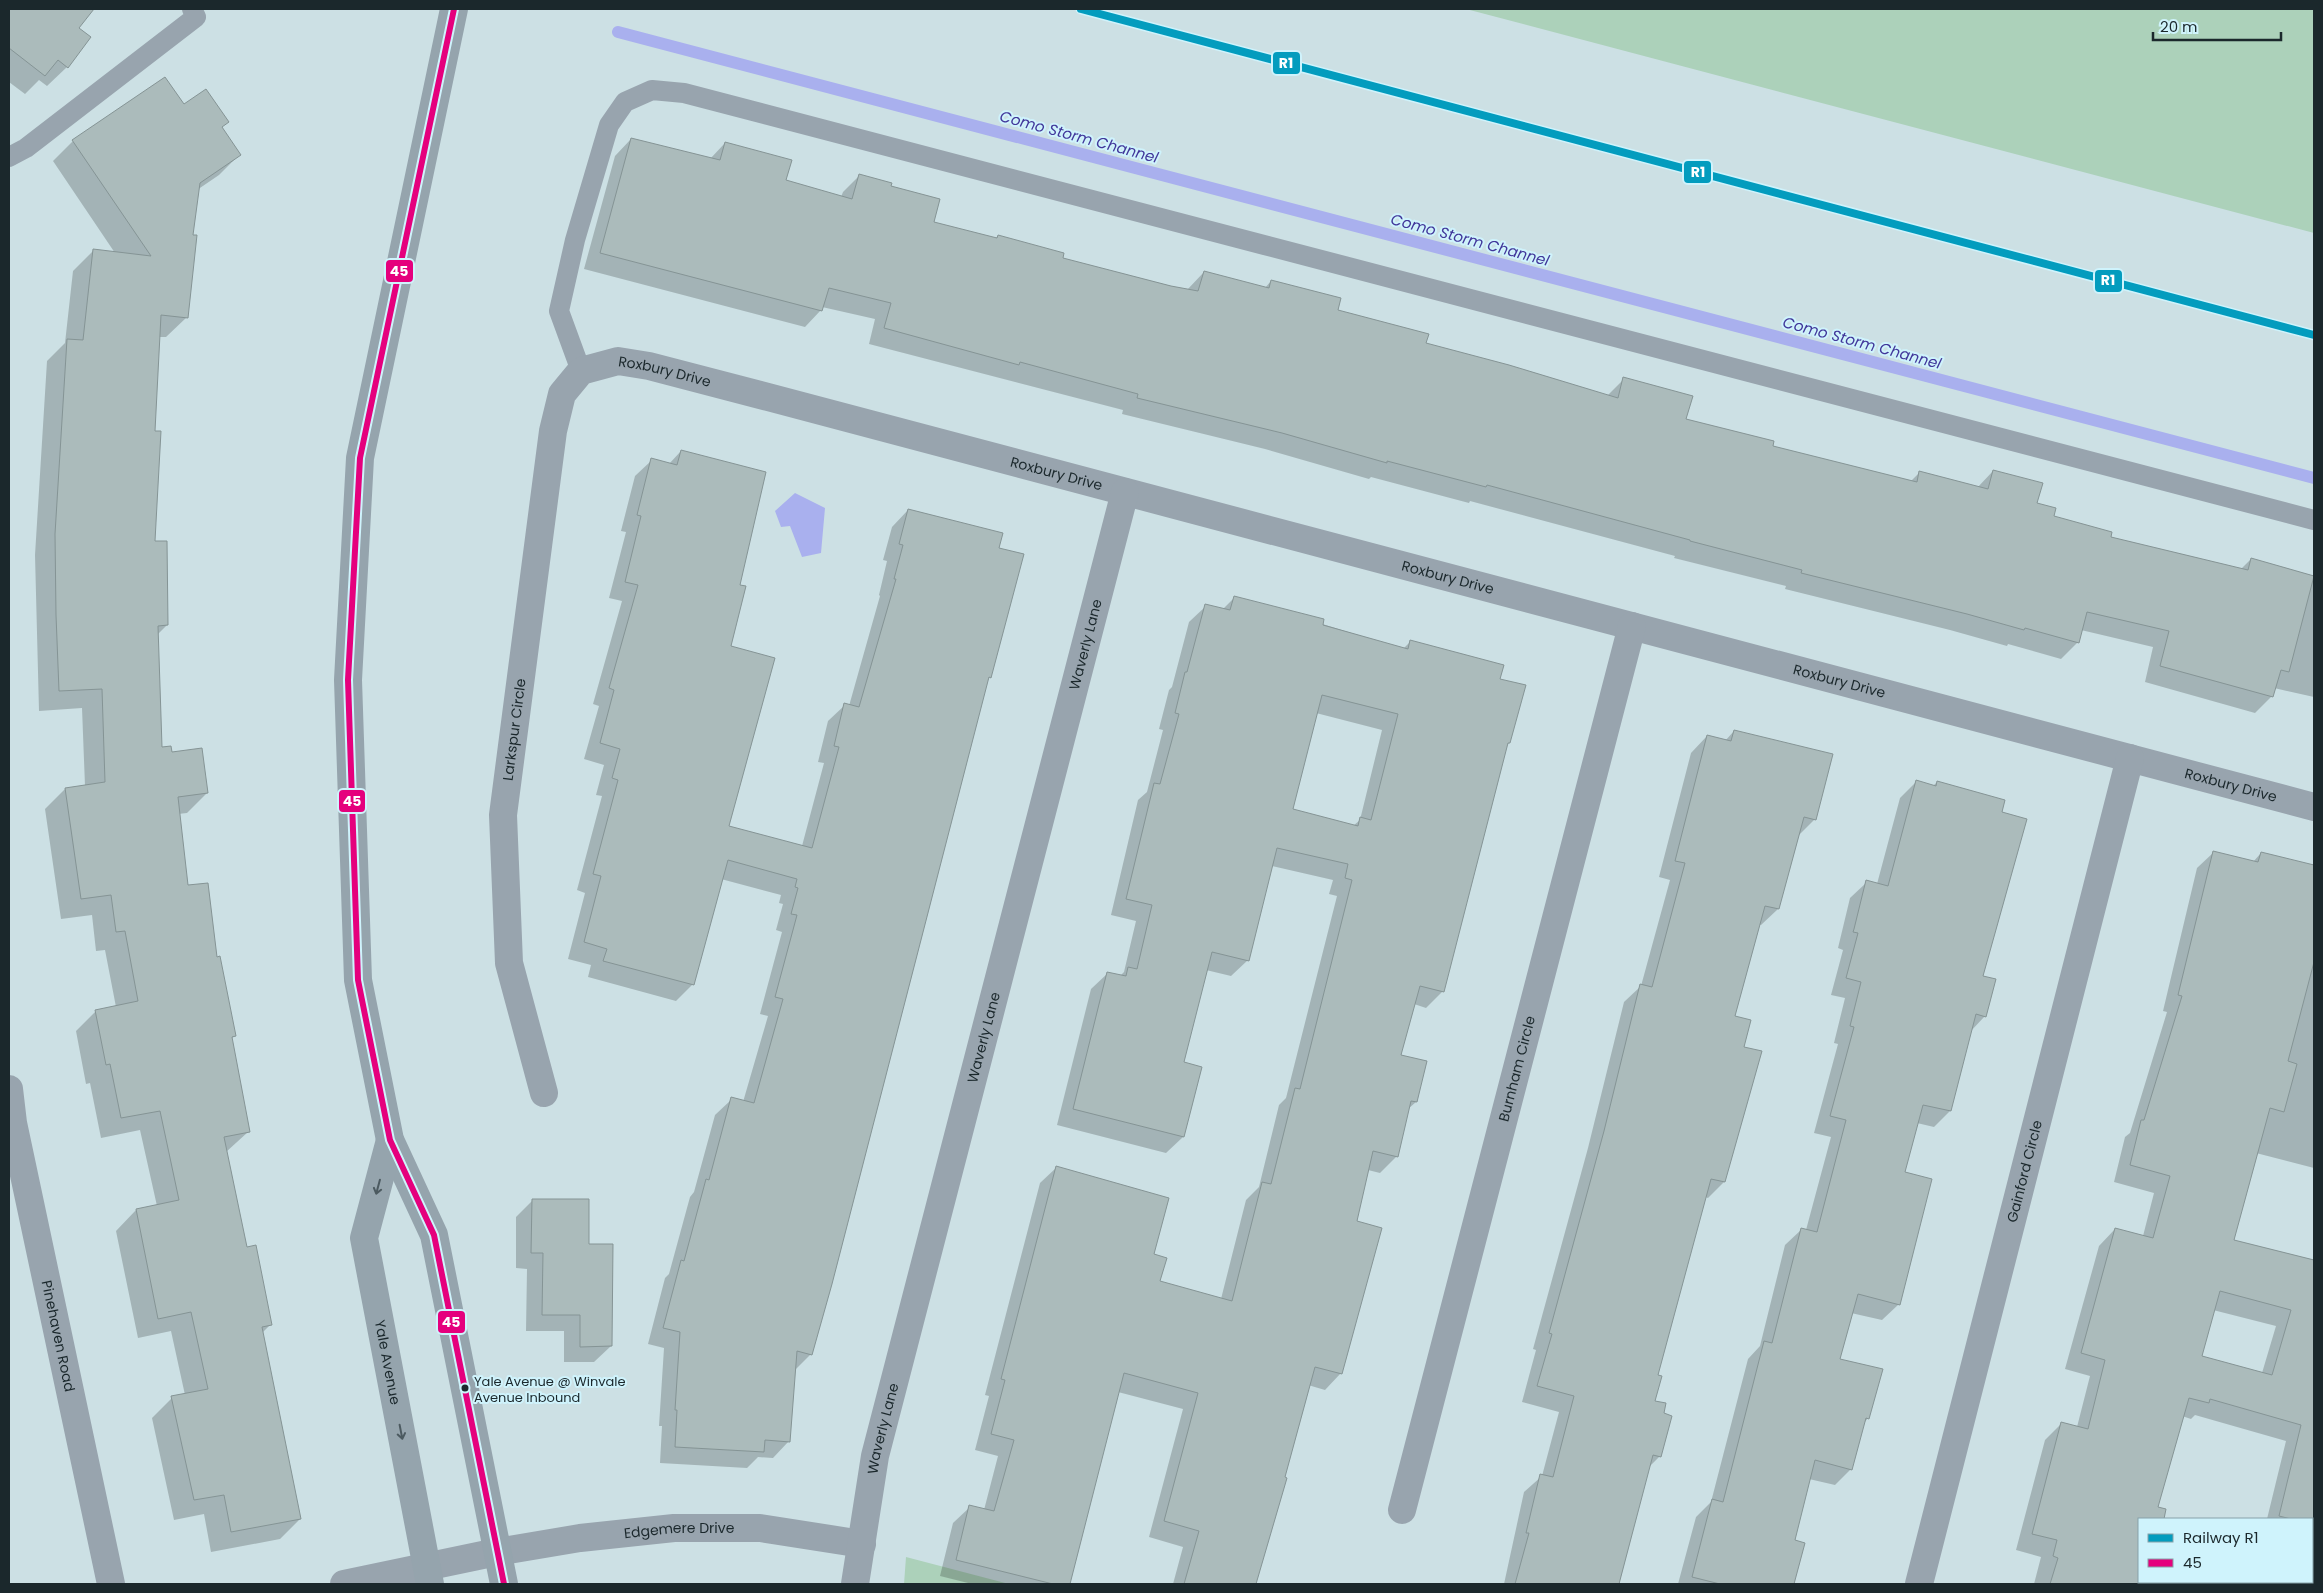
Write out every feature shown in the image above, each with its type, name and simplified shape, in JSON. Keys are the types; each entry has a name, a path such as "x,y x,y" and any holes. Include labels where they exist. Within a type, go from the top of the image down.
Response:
{"main road":[{"name":"Yale Avenue","path":"452,17 360,458 348,680 358,980 390,1140 434,1235 504,1584"},
{"name":"Yale Avenue","path":"390,1140 364,1238 428,1576"}],"street":[{"name":"Roxbury Drive","path":"581,371 618,361 649,366 2314,807"},
{"name":"Larkspur Circle","path":"544,1093 509,963 503,815 553,430 562,394 581,371"},
{"name":"Waverly Lane","path":"855,1584 874,1456 1125,492"},
{"name":"Burnham Circle","path":"1402,1510 1632,626"},
{"name":"Gainford Circle","path":"1919,1584 2130,758"},
{"name":"Pinehaven Road","path":"9,1089 11,1123 111,1584"},
{"name":"Edgemere Drive","path":"344,1584 428,1576 497,1552 580,1538 674,1528 760,1528 862,1544"}],"lane":[{"path":"9,157 26,148 196,17 192,9"},
{"path":"581,371 558,310 575,240 609,125 625,102 652,90 703,97 2314,520"}],"green space":[{"path":"1466,9 2314,9 2314,233"},
{"path":"906,1557 1009,1584 904,1584"}],"water":[{"path":"795,493 825,508 821,553 802,557 790,526 781,527 775,511"}],"building":[{"path":"9,9 94,9 79,28 91,37 68,68 58,60 45,76 9,48"},
{"path":"165,77 184,104 206,89 229,122 222,127 241,155 200,183 193,235 197,235 188,318 161,315 155,431 161,431 155,541 167,541 168,625 158,626 162,747 171,746 172,752 202,748 208,793 178,797 188,885 208,883 217,957 220,956 236,1036 232,1037 250,1132 224,1137 247,1247 256,1245 272,1325 262,1327 301,1519 231,1532 224,1495 194,1500 171,1396 208,1389 191,1312 158,1319 136,1209 179,1200 160,1111 121,1118 110,1064 106,1065 95,1010 138,1001 125,931 116,932 111,895 81,899 65,788 105,782 102,689 59,691 55,534 67,339 83,340 93,249 151,256 72,140"},
{"path":"631,138 720,160 725,142 792,160 786,180 852,199 859,174 892,183 891,186 940,199 934,222 997,238 998,235 1064,253 1063,258 1171,286 1198,291 1204,271 1269,288 1271,280 1341,298 1338,310 1429,334 1426,343 1509,365 1618,398 1623,377 1693,396 1686,419 1774,441 1773,446 1917,482 1919,471 1988,489 1993,470 2043,483 2037,503 2056,508 2054,516 2112,532 2111,537 2248,570 2251,558 2314,576 2289,672 2281,670 2273,697 2160,666 2169,631 2087,612 2079,643 2025,628 2024,630 1801,573 1802,570 1487,485 1486,487 1387,461 1387,463 1282,433 1137,398 1138,394 1020,362 1019,365 884,328 891,303 829,288 822,311 600,253"},
{"path":"681,450 766,472 740,585 746,586 731,646 775,658 729,826 812,848 839,747 834,746 844,703 859,707 896,579 894,579 903,545 899,544 908,509 1003,533 999,548 1024,554 991,678 989,677 812,1355 797,1351 790,1442 765,1440 764,1452 675,1447 677,1410 675,1410 680,1332 663,1328 681,1260 684,1261 706,1179 709,1180 731,1097 754,1103 783,999 775,997 797,915 791,914 798,888 795,887 797,879 728,860 694,985 603,961 607,949 584,942 601,876 593,874 618,780 612,778 620,749 600,743 614,690 609,688 638,585 625,582 641,516 637,515 651,458 677,465"},
{"path":"1234,596 1324,619 1323,625 1408,649 1410,640 1504,665 1500,679 1526,685 1510,743 1508,743 1444,992 1420,986 1401,1055 1427,1061 1417,1102 1411,1101 1398,1157 1373,1151 1357,1221 1382,1228 1342,1374 1315,1367 1285,1477 1287,1478 1256,1584 1184,1584 1199,1531 1164,1521 1198,1393 1124,1373 1070,1584 1053,1584 956,1560 969,1505 994,1511 1014,1440 991,1434 1005,1380 1001,1379 1056,1166 1169,1198 1154,1254 1167,1258 1160,1281 1232,1301 1262,1182 1271,1184 1295,1088 1300,1089 1352,880 1345,878 1348,864 1277,848 1249,961 1212,952 1184,1062 1202,1067 1184,1137 1073,1109 1107,972 1126,976 1128,967 1137,969 1152,905 1126,899 1154,783 1160,784 1179,714 1175,713 1205,604 1230,610","holes":["1322,695 1398,714 1371,820 1360,817 1358,826 1293,809"]},
{"path":"1734,730 1833,754 1816,820 1804,817 1779,909 1765,906 1735,1016 1751,1020 1744,1047 1762,1051 1725,1182 1711,1179 1658,1375 1662,1376 1655,1401 1666,1403 1664,1413 1672,1416 1661,1457 1653,1455 1619,1584 1515,1584 1529,1533 1526,1533 1540,1474 1553,1477 1574,1396 1537,1386 1552,1334 1549,1333 1604,1131 1640,984 1652,987 1685,863 1675,861 1707,735 1731,741"},
{"path":"1916,780 1936,786 1937,781 2005,800 2002,812 2027,819 1983,976 1996,979 1986,1017 1976,1014 1951,1111 1923,1105 1905,1172 1932,1179 1900,1305 1858,1294 1840,1359 1883,1369 1869,1419 1866,1418 1852,1470 1815,1460 1795,1540 1805,1543 1794,1584 1720,1584 1692,1577 1712,1499 1723,1502 1764,1341 1772,1343 1801,1228 1817,1232 1846,1120 1830,1116 1854,1027 1850,1026 1861,982 1846,978 1858,933 1853,932 1866,880 1888,886"},
{"path":"2213,851 2258,862 2261,852 2314,865 2314,962 2288,1061 2297,1064 2284,1112 2270,1108 2234,1240 2314,1260 2314,1525 2313,1518 2287,1518 2279,1516 2301,1425 2210,1399 2209,1403 2189,1398 2158,1507 2166,1509 2164,1518 2138,1518 2138,1583 2148,1584 2050,1584 2058,1558 2053,1556 2057,1540 2032,1534 2061,1422 2088,1429 2105,1360 2081,1353 2115,1228 2153,1238 2170,1176 2130,1165 2141,1120 2144,1120 2182,996 2178,995","holes":["2220,1291 2291,1310 2272,1375 2202,1356"]},
{"path":"532,1199 589,1199 589,1244 613,1244 612,1346 580,1347 580,1315 542,1315 543,1253 531,1253"}],"waterway":[{"name":"Como Storm Channel","path":"618,32 2314,478"}],"rail line":[{"name":"R1","path":"1081,9 2314,335"}],"transit line":[{"name":"45","path":"454,9 360,458 348,680 358,980 390,1140 434,1235 504,1584"}],"place":[{"name":"Yale Avenue @ Winvale Avenue Inbound","path":"465,1388"}]}
